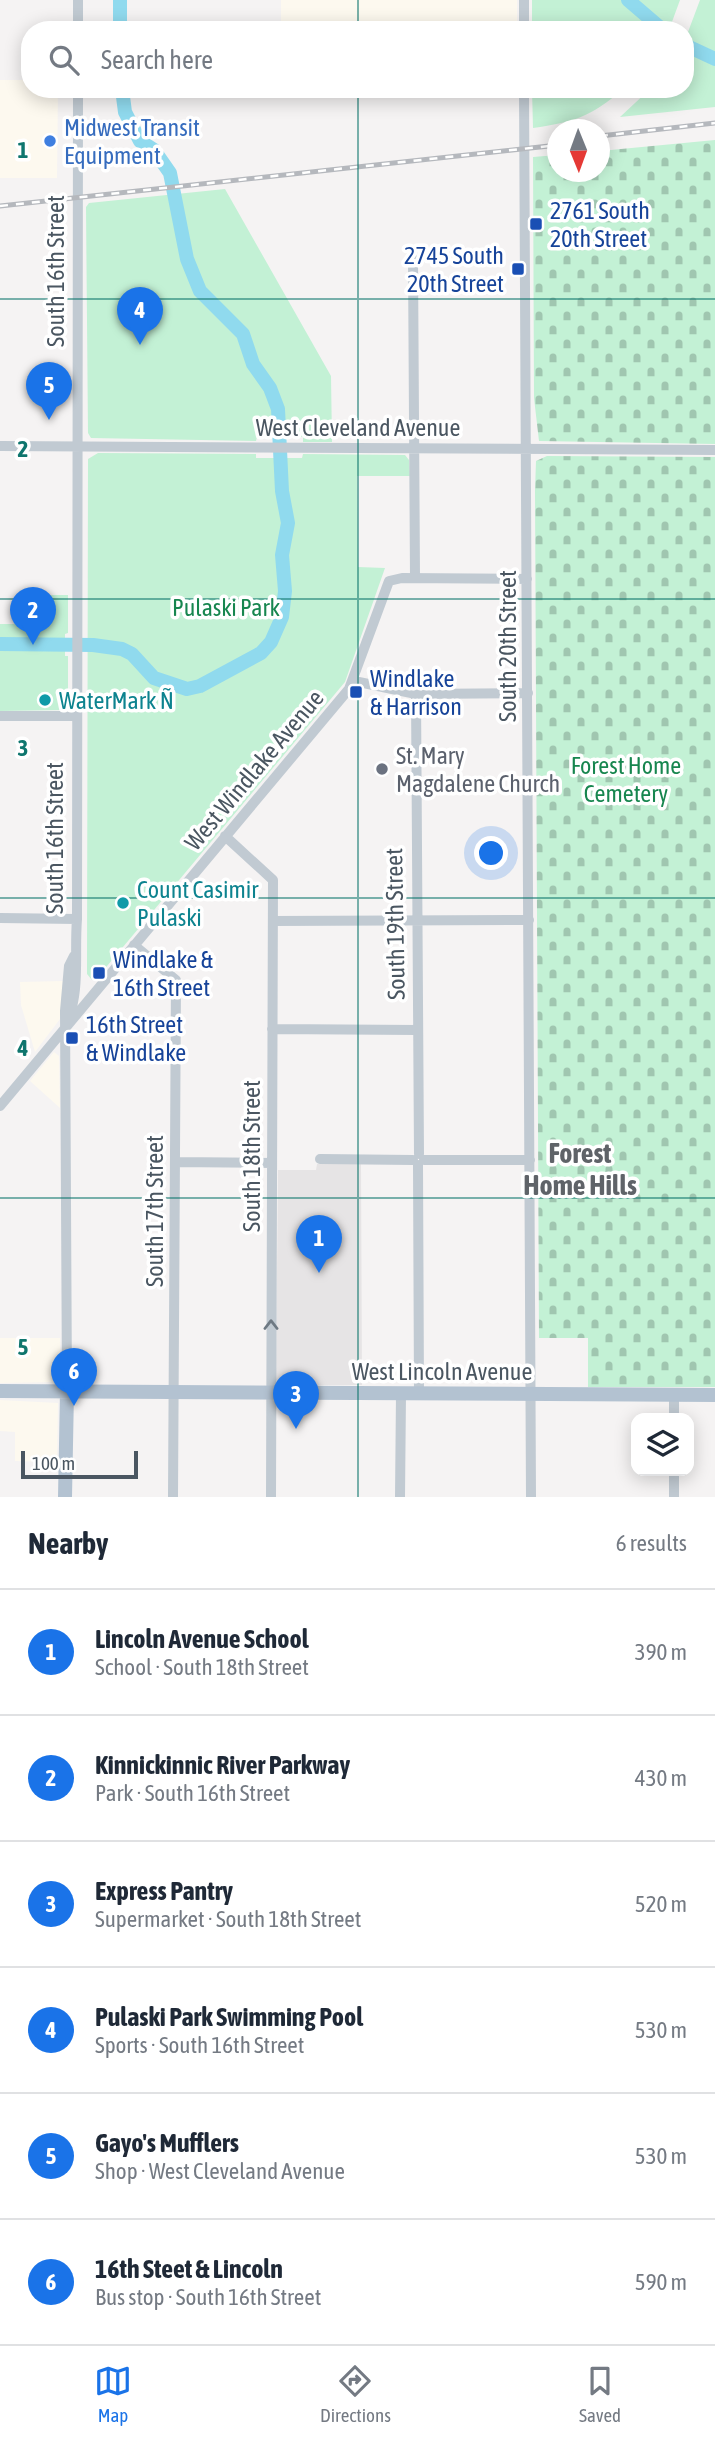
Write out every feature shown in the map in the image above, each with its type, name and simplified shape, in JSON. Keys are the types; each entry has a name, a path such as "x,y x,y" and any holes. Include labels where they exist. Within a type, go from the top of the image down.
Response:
{"main road":[{"name":"West Lincoln Avenue","path":"0,1391 715,1395"},
{"name":"South 16th Street","path":"65,1497 67,1392"}],"street":[{"path":"78,0 78,21"},
{"path":"524,0 524,21"},
{"name":"South 16th Street","path":"66,1025 75,1003 77,969 74,957 77,919 78,98"},
{"name":"South 20th Street","path":"524,98 528,449 531,1497"},
{"path":"413,259 415,578"},
{"name":"West Cleveland Avenue","path":"0,446 715,450"},
{"name":"West Windlake Avenue","path":"0,1106 354,681 386,585 395,579 415,578 527,579"},
{"path":"354,681 416,694 528,693"},
{"name":"South 19th Street","path":"416,694 419,1394"},
{"path":"0,716 77,716"},
{"name":"South 18th Street","path":"225,836 272,877 271,1497"},
{"path":"0,918 77,919"},
{"path":"272,921 529,920"},
{"name":"South 17th Street","path":"135,945 176,980 173,1497"},
{"name":"South 16th Street","path":"67,1392 66,1025 69,966 74,957"},
{"path":"77,969 85,981 100,985"},
{"path":"272,1029 417,1030"},
{"path":"320,1159 530,1160"},
{"path":"175,1162 272,1163"},
{"path":"400,1497 401,1394"},
{"path":"674,1395 674,1413"},
{"path":"674,1476 674,1497"}],"shaded area":[{"path":"281,0 517,0 517,21 281,21"},
{"path":"0,80 21,80 21,98 58,98 57,178 0,178"},
{"path":"63,981 60,1019 35,1052 21,1005 20,982"},
{"path":"54,1052 59,1056 60,1108 30,1081"},
{"path":"317,1164 361,1164 362,1385 282,1385 276,1380 278,1170 316,1170"},
{"path":"0,1338 60,1338 60,1382 0,1383"},
{"path":"0,1400 58,1403 57,1462 15,1461 15,1432 0,1431"}],"green space":[{"path":"532,0 680,0 672,21 532,21"},
{"path":"700,0 715,0 715,107 620,117 640,98 694,98 692,21"},
{"path":"532,98 611,98 581,117 547,119 547,125 533,128"},
{"path":"715,140 715,444 539,441 534,398 533,157 547,156 547,182 610,182 610,150"},
{"path":"225,189 331,376 332,442 303,442 303,437 257,437 256,441 91,438 88,433 86,207 89,203"},
{"name":"Pulaski Park","path":"98,453 256,454 256,458 302,458 303,454 405,455 409,460 410,476 357,476 358,567 385,568 345,682 97,978 92,980 87,974 88,459"},
{"name":"Forest Home Cemetery","path":"547,456 715,457 715,1387 588,1387 588,1338 539,1338 535,490 536,461"},
{"path":"24,595 68,595 65,656 68,656 68,706 65,710 0,711 0,624 24,624"}],"waterway":[{"path":"120,0 120,21"},
{"path":"628,0 652,21"},
{"path":"694,49 715,59"},
{"path":"0,644 93,645 122,649 132,654 154,678 187,689 200,686 261,653 271,642 282,617 285,591 282,555 288,523 282,491 278,409 270,388 253,364 243,334 200,291 187,259 170,173 154,150 140,141 125,112 123,98"}],"railway":[{"path":"610,135 715,123"},
{"path":"0,206 547,146"}],"place":[{"name":"Midwest Transit Equipment","path":"50,141"},
{"name":"2761 South 20th Street","path":"536,224"},
{"name":"2745 South 20th Street","path":"518,269"},
{"name":"Pulaski Park Swimming Pool","path":"140,345"},
{"name":"Gayo's Mufflers","path":"49,420"},
{"name":"Kinnickinnic River Parkway","path":"33,645"},
{"name":"Windlake & Harrison","path":"356,692"},
{"name":"WaterMark Ñ","path":"45,700"},
{"name":"St. Mary Magdalene Church","path":"382,769"},
{"name":"Count Casimir Pulaski","path":"123,903"},
{"name":"Windlake & 16th Street","path":"99,973"},
{"name":"16th Street & Windlake","path":"72,1038"},
{"name":"Lincoln Avenue School","path":"319,1273"},
{"name":"16th Steet & Lincoln","path":"74,1406"},
{"name":"Express Pantry","path":"296,1429"}],"district":[{"name":"Forest Home Hills","path":"580,1169"}]}
